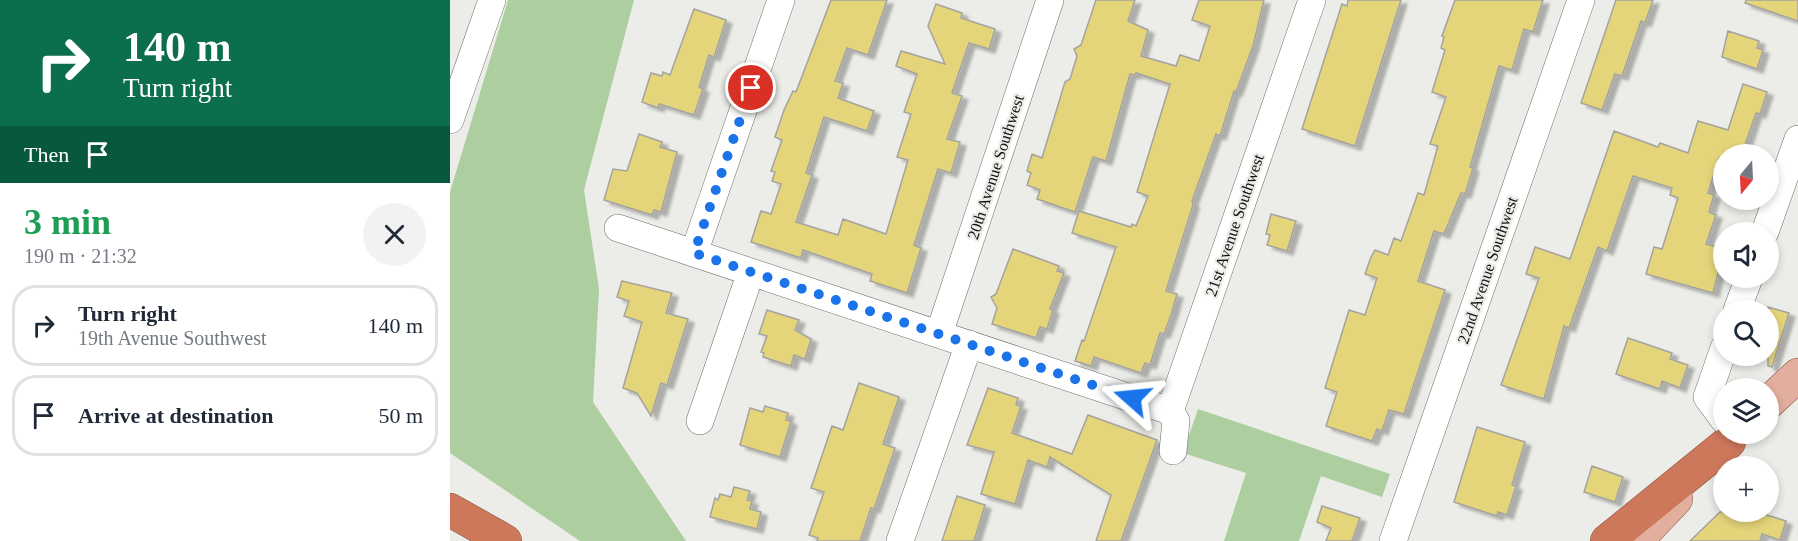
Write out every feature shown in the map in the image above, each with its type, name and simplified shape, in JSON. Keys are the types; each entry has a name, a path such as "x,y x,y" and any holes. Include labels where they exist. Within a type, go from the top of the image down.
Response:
{"highway":[{"path":"1607,541 1719,444"},
{"path":"450,510 505,541"}],"main road":[{"path":"1779,393 1798,375"},
{"path":"1636,541 1722,444"}],"street":[{"path":"450,120 492,0"},
{"path":"694,253 781,0"},
{"name":"20th Avenue Southwest","path":"939,334 1050,0"},
{"name":"21st Avenue Southwest","path":"1173,451 1176,421 1170,411 1312,0"},
{"name":"22nd Avenue Southwest","path":"1394,541 1581,0"},
{"path":"1769,222 1798,139"},
{"path":"618,228 1170,411"},
{"path":"700,421 751,272"},
{"path":"900,541 969,344"},
{"path":"1713,408 1708,402 1710,384 1717,366"}],"green space":[{"path":"508,0 634,0 584,190 599,289 593,402 686,541 580,541 450,453 450,192"},
{"path":"1198,409 1390,474 1382,497 1321,476 1299,541 1224,541 1246,473 1183,453"}],"building":[{"path":"831,0 887,0 868,55 847,48 835,81 843,83 838,98 874,111 867,131 824,117 806,173 812,175 796,222 838,235 843,219 886,234 908,160 897,157 911,114 904,112 917,74 896,66 901,51 945,64 928,26 936,4 962,13 961,18 995,29 989,49 969,43 952,93 962,96 947,139 960,142 951,173 938,169 914,245 921,248 907,293 870,281 872,274 803,250 801,258 751,242 761,211 771,214 781,184 772,181 775,172 771,171 782,140 775,137 784,110 793,91 796,92"},
{"path":"1096,0 1135,0 1128,21 1148,30 1141,56 1176,66 1180,55 1199,61 1210,26 1192,20 1199,0 1264,0 1253,46 1236,92 1234,91 1220,136 1216,134 1192,201 1193,205 1166,291 1177,294 1172,312 1164,334 1160,333 1150,365 1145,363 1141,373 1094,357 1091,366 1075,361 1116,247 1072,233 1079,211 1131,227 1132,224 1136,226 1148,196 1137,192 1170,84 1136,73 1135,75 1130,74 1106,161 1093,157 1075,212 1037,199 1040,190 1027,185 1031,173 1027,171 1032,154 1042,158 1065,82 1070,79 1077,56 1074,49 1081,45"},
{"path":"1348,0 1401,0 1355,146 1302,129 1342,4 1347,6"},
{"path":"1455,0 1543,0 1533,32 1524,29 1512,70 1499,66 1470,167 1473,168 1465,194 1461,193 1444,234 1434,231 1418,281 1445,290 1404,414 1389,410 1382,431 1377,429 1372,441 1326,426 1337,392 1325,388 1349,310 1365,315 1377,278 1365,274 1371,257 1375,250 1388,255 1394,238 1401,241 1418,193 1424,195 1438,146 1430,144 1446,97 1432,92 1445,50 1441,48 1444,37 1442,36"},
{"path":"1616,0 1653,0 1645,23 1641,21 1622,76 1615,74 1602,110 1581,103"},
{"path":"1746,0 1798,0 1798,21 1745,3"},
{"path":"694,9 726,20 714,57 709,55 699,87 703,89 694,115 659,104 658,108 642,102 651,73 662,76 663,72 670,75"},
{"path":"1728,31 1759,41 1757,48 1763,50 1757,69 1722,57"},
{"path":"1743,84 1767,92 1760,114 1756,113 1745,144 1713,144 1713,177 1708,193 1713,195 1709,212 1716,215 1706,244 1713,246 1713,293 1646,274 1654,247 1662,249 1678,198 1670,195 1672,188 1633,176 1607,251 1598,247 1569,328 1564,326 1544,399 1501,385 1539,278 1526,274 1535,247 1570,259 1614,131 1658,147 1660,143 1688,153 1698,121 1728,130"},
{"path":"639,134 662,142 660,147 677,152 661,212 654,210 652,215 604,200 613,169 627,171"},
{"path":"1271,214 1296,221 1287,251 1267,245 1270,235 1266,234"},
{"path":"1013,249 1059,266 1057,271 1064,273 1050,309 1053,310 1047,329 1040,327 1036,338 992,324 997,308 991,297 996,294"},
{"path":"622,281 672,293 666,313 688,319 667,385 661,383 651,416 637,393 623,388 642,322 624,316 629,301 617,297"},
{"path":"767,310 799,320 795,330 811,339 805,359 794,355 791,366 763,357 764,353 761,352 767,336 759,334"},
{"path":"1779,310 1789,313 1779,345"},
{"path":"1628,338 1672,353 1670,359 1688,365 1680,388 1662,381 1660,389 1616,374"},
{"path":"859,383 899,397 883,444 895,448 874,509 871,508 860,541 817,541 818,538 809,535 824,492 811,488 832,426 843,430"},
{"path":"988,388 1018,398 1016,405 1021,406 1012,433 1072,454 1088,415 1157,440 1121,541 1096,541 1111,495 1050,457 1047,467 1028,460 1015,504 981,494 994,452 967,445"},
{"path":"765,406 788,413 786,420 791,421 780,457 740,445 750,408 763,412"},
{"path":"1477,427 1525,442 1512,485 1516,486 1507,515 1498,512 1497,516 1454,502"},
{"path":"1592,466 1623,477 1615,502 1584,492"},
{"path":"734,487 750,491 747,500 752,501 750,509 761,512 757,529 710,517 715,498 718,500 720,494 731,497"},
{"path":"957,496 985,505 974,541 942,541"},
{"path":"1322,506 1360,518 1352,541 1326,541 1331,528 1317,522"},
{"path":"1713,519 1713,522 1779,522 1779,519 1786,521 1780,540 1762,534 1760,541 1690,541"}],"route":[{"path":"751,88 694,253 1132,398"}]}
